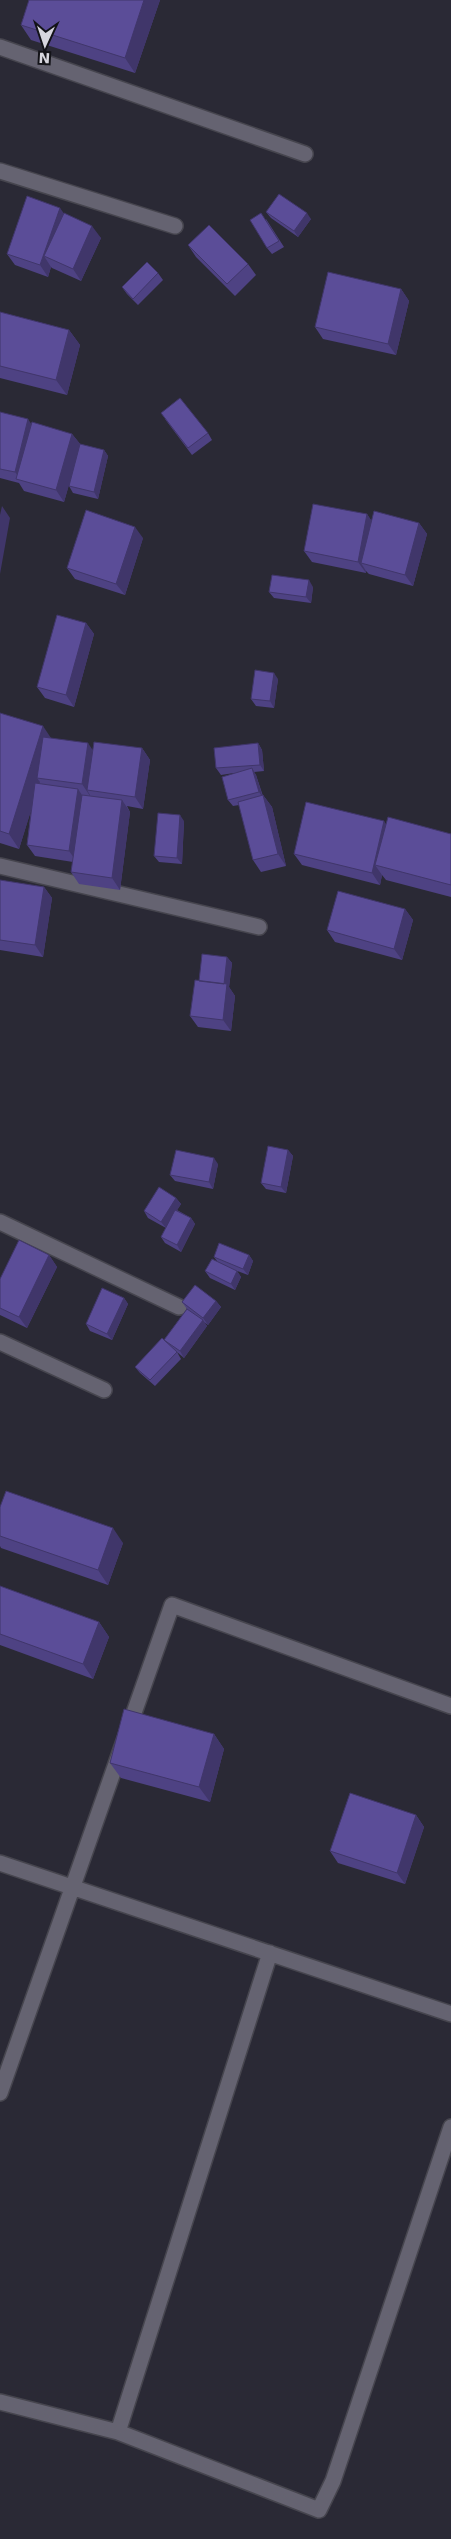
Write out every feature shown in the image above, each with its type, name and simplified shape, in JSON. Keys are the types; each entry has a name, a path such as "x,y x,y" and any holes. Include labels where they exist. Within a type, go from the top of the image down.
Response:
{"street":[{"path":"0,47 305,154"},
{"path":"0,171 175,226"},
{"path":"0,866 259,927"},
{"path":"0,1222 179,1307"},
{"path":"0,1342 104,1390"},
{"path":"0,2093 172,1605 451,1706"},
{"path":"0,1863 451,2014"},
{"path":"118,2432 270,1953"},
{"path":"0,2402 118,2432 319,2510 333,2481 451,2127"}],"building":[{"path":"29,0 144,0 125,58 21,25"},
{"path":"279,194 307,213 294,231 266,212"},
{"path":"27,196 60,208 40,265 7,254"},
{"path":"64,213 92,226 73,269 44,256"},
{"path":"261,213 279,241 267,248 250,220"},
{"path":"209,225 248,264 227,284 188,245"},
{"path":"147,262 158,273 133,299 122,287"},
{"path":"328,272 401,289 388,344 315,327"},
{"path":"0,312 69,330 56,380 0,366"},
{"path":"180,398 208,433 188,448 161,413"},
{"path":"0,412 28,419 15,472 0,469"},
{"path":"32,422 72,434 56,490 16,479"},
{"path":"80,444 104,450 94,492 69,486"},
{"path":"313,504 367,514 358,562 304,551"},
{"path":"86,510 135,527 116,584 67,568"},
{"path":"374,511 419,523 405,575 361,563"},
{"path":"272,575 309,580 306,597 269,592"},
{"path":"57,615 86,623 66,695 37,687"},
{"path":"255,670 274,673 270,701 251,699"},
{"path":"0,713 43,726 9,834 0,831"},
{"path":"43,737 88,743 82,784 37,778"},
{"path":"94,742 142,748 135,797 87,790"},
{"path":"258,743 260,765 216,768 214,748"},
{"path":"252,768 259,792 228,800 222,777"},
{"path":"35,783 78,789 69,851 27,845"},
{"path":"82,795 122,800 112,878 71,872"},
{"path":"263,795 278,854 253,860 238,802"},
{"path":"306,802 384,821 372,873 294,854"},
{"path":"158,813 180,815 177,858 154,856"},
{"path":"388,817 451,834 451,885 375,865"},
{"path":"0,880 44,887 35,945 0,940"},
{"path":"338,891 405,909 394,949 327,930"},
{"path":"202,954 227,957 224,984 199,981"},
{"path":"195,980 227,984 223,1020 190,1016"},
{"path":"268,1146 288,1150 281,1187 261,1183"},
{"path":"176,1150 214,1158 209,1182 170,1175"},
{"path":"159,1187 176,1198 161,1222 144,1211"},
{"path":"175,1210 191,1218 177,1245 161,1237"},
{"path":"19,1240 49,1255 19,1317 0,1308 0,1279"},
{"path":"219,1243 249,1255 243,1269 214,1257"},
{"path":"212,1259 237,1271 231,1284 205,1271"},
{"path":"195,1285 216,1301 203,1318 182,1302"},
{"path":"102,1288 124,1298 107,1334 86,1324"},
{"path":"187,1309 203,1320 180,1351 164,1340"},
{"path":"162,1338 177,1352 150,1380 135,1367"},
{"path":"6,1491 113,1528 98,1570 0,1536 0,1507"},
{"path":"0,1586 99,1622 83,1664 0,1634"},
{"path":"124,1709 214,1734 199,1787 110,1763"},
{"path":"350,1793 416,1815 397,1873 330,1851"}]}
